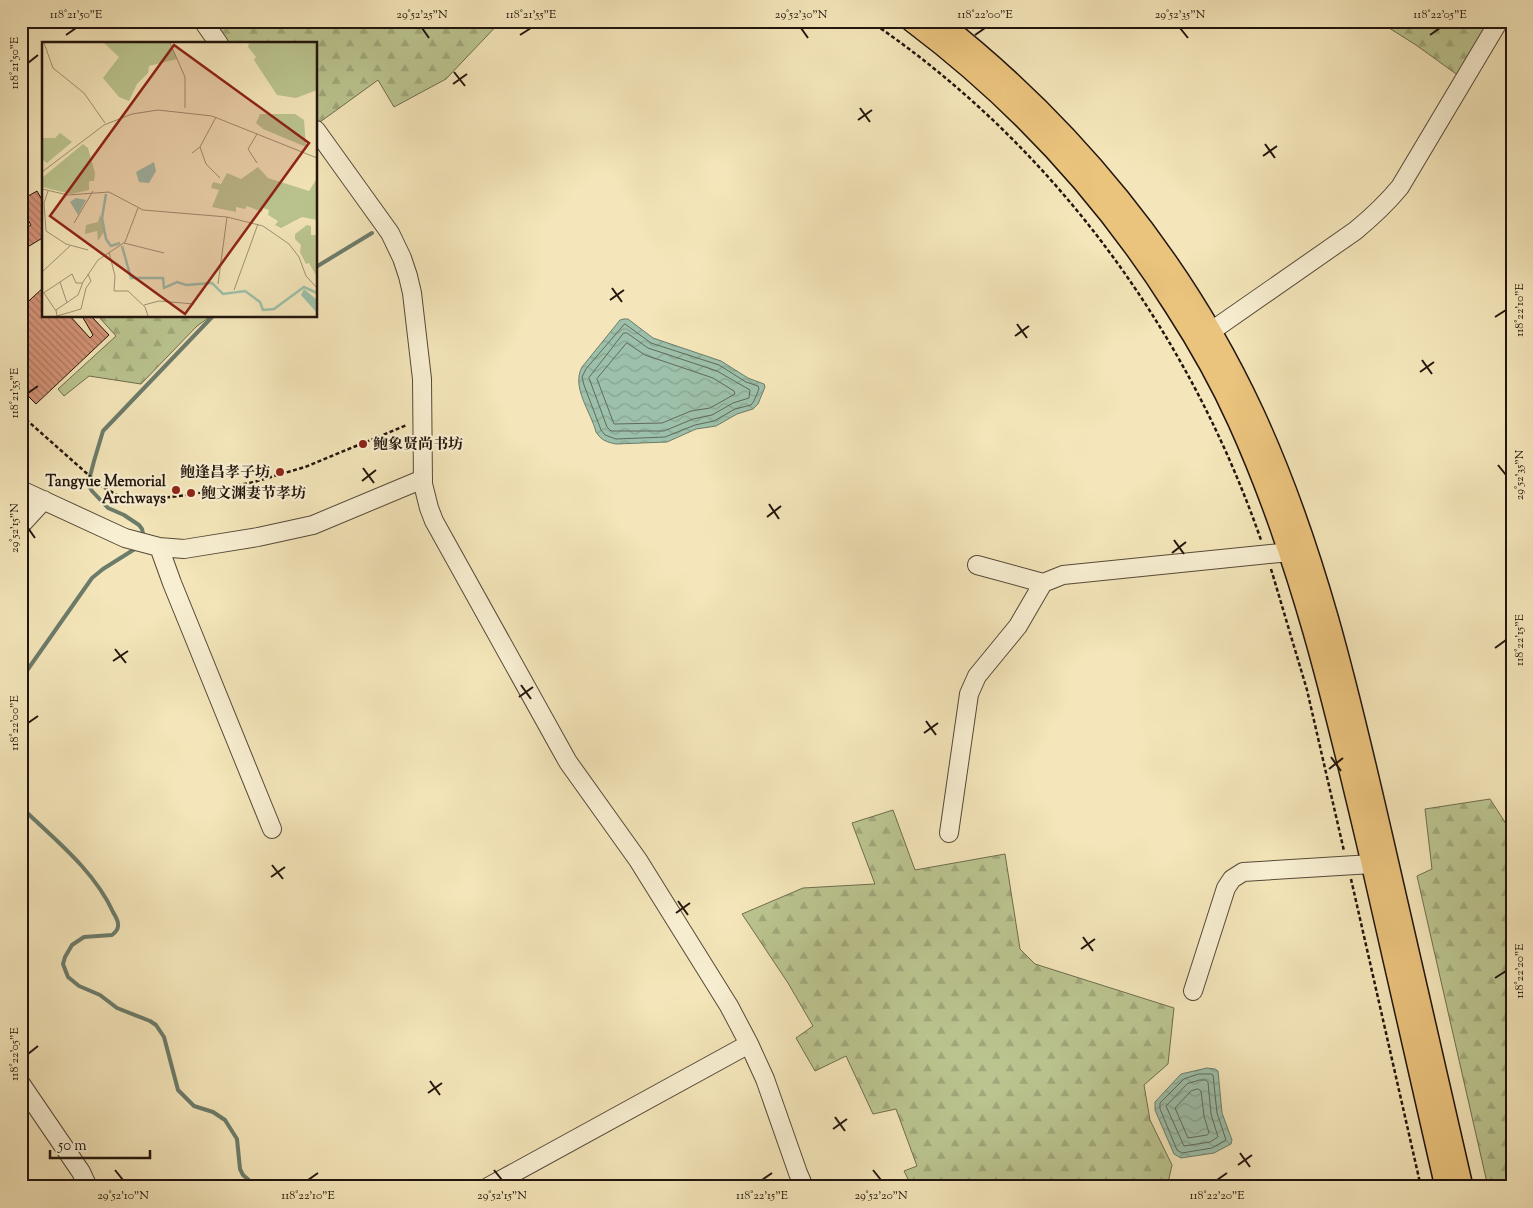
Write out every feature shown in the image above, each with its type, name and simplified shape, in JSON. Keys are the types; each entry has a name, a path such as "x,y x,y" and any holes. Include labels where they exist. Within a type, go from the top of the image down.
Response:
{"main road":[{"path":"912,21 973,70 1031,124 1086,184 1140,254 1194,338 1238,420 1290,552 1330,684 1446,1187"},
{"path":"938,21 1013,84 1099,173 1153,244 1210,332 1253,413 1299,528 1330,626 1358,733 1462,1187"}],"street":[{"path":"203,21 218,42"},
{"path":"1210,332 1355,231 1376,214 1400,187 1499,21"},
{"path":"322,146 390,233 408,276 412,293 422,379 423,479 427,501 434,521 568,762 638,860 729,1006 750,1044 765,1079 804,1187"},
{"path":"21,490 126,538 159,547 184,549 258,537 313,524 423,479"},
{"path":"21,525 44,500"},
{"path":"159,547 272,829"},
{"path":"977,565 1043,583 1062,576 1290,552"},
{"path":"949,833 969,694 977,676 1018,626 1043,583"},
{"path":"1193,992 1226,888 1235,876 1243,872 1372,864"},
{"path":"488,1187 750,1044"},
{"path":"21,1084 88,1187"}],"path":[{"path":"21,415 101,486 124,499 163,498 194,494 254,482 305,466 422,419"}],"green space":[{"path":"212,21 501,21 446,79 394,107 378,80 320,122 318,120 318,42 228,42"},
{"path":"1378,21 1493,21 1459,76"},
{"path":"100,318 208,318 197,326 141,384 89,376 64,396 58,389 116,336"},
{"path":"1490,799 1512,833 1512,1187 1488,1187 1417,876 1432,869 1425,809"},
{"path":"893,810 915,870 1005,854 1020,949 1035,964 1174,1008 1168,1064 1144,1085 1150,1120 1172,1165 1167,1187 912,1187 904,1171 917,1166 896,1109 873,1114 846,1056 815,1071 796,1038 813,1026 788,983 742,914 803,888 875,884 852,823"}],"water":[{"path":"628,319 653,338 721,361 748,378 764,384 765,387 758,404 753,409 737,414 716,426 696,429 667,442 616,444 604,440 596,432 583,400 580,391 579,375 582,367 620,320"},
{"path":"1207,1068 1218,1071 1222,1113 1232,1140 1231,1144 1214,1153 1181,1158 1174,1154 1155,1110 1155,1102 1181,1074"}],"building":[{"path":"37,191 42,200 42,238 21,251 21,231 31,225 21,208 21,200"},
{"path":"42,289 42,318 72,318 90,338 93,335 83,318 93,318 109,335 36,404 21,389 21,308"}],"waterway":[{"path":"318,266 372,233"},
{"path":"144,538 139,525 124,515 108,508 88,484 103,431 211,318"},
{"path":"21,679 92,578 138,547"},
{"path":"21,807 84,868 105,897 118,922 117,930 112,935 84,937 72,945 63,964 68,977 79,986 100,995 117,1008 156,1025 164,1037 178,1090 194,1106 213,1112 225,1120 237,1139 240,1169 243,1175 257,1187"}],"place":[{"name":"鲍象贤尚书坊","path":"363,444"},
{"name":"鲍逢昌孝子坊","path":"280,472"},
{"name":"Tangyue Memorial Archways","path":"176,490"},
{"name":"鲍文渊妻节孝坊","path":"191,493"}]}
